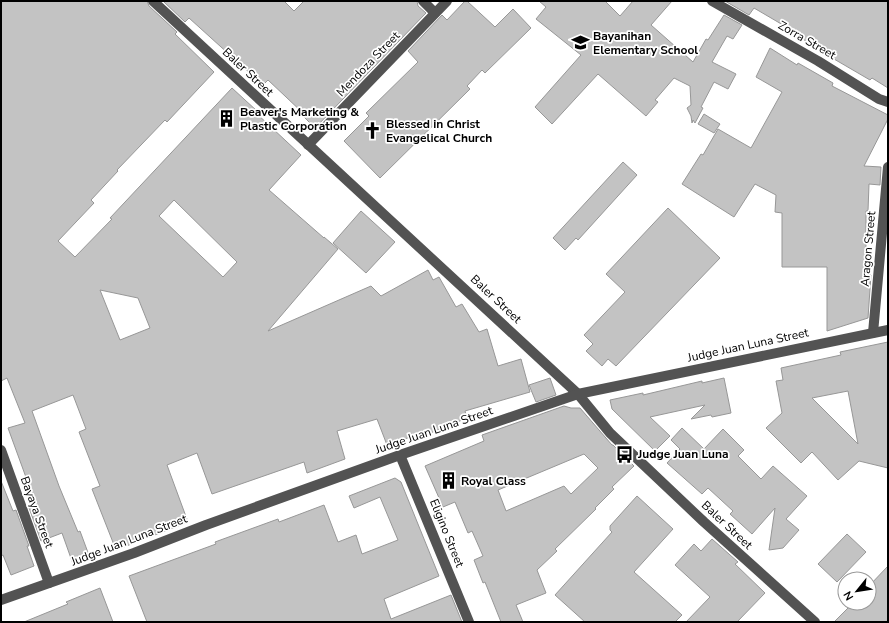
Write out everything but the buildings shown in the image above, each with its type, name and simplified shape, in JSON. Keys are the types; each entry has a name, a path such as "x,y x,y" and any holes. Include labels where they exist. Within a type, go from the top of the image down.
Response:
{"street":[{"name":"Baler Street","path":"153,1 578,394 610,433 704,522 815,622"},
{"path":"423,1 435,13"},
{"name":"Mendoza Street","path":"308,145 447,1"},
{"name":"Zorra Street","path":"712,1 888,102"},
{"name":"Aragon Street","path":"874,333 888,167"},
{"name":"Judge Juan Luna Street","path":"1,600 134,554 206,525 400,454 578,394 888,330"},
{"name":"Bayaya Street","path":"1,450 49,583"},
{"name":"Eligino Street","path":"400,454 469,622"}],"place":[{"name":"Bayanihan Elementary School","path":"580,43"},
{"name":"Beaver's Marketing & Plastic Corporation","path":"227,119"},
{"name":"Blessed in Christ Evangelical Church","path":"373,131"},
{"name":"Judge Juan Luna","path":"625,454"},
{"name":"Royal Class","path":"448,481"}]}
